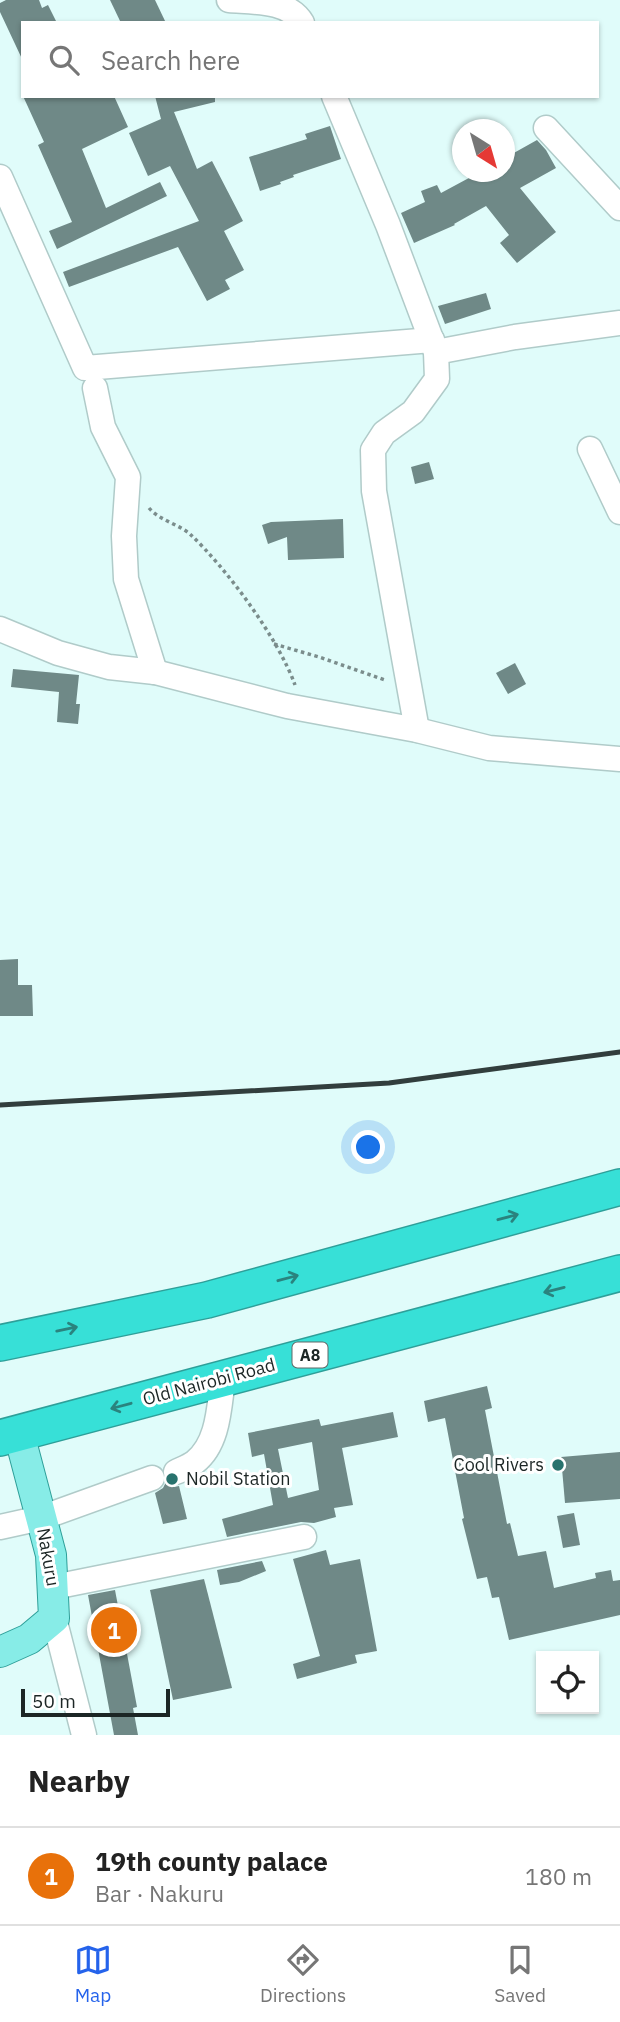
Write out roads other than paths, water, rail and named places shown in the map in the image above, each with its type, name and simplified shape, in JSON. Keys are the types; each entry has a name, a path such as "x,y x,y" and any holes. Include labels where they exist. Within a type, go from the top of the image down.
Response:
{"highway":[{"path":"0,1343 207,1300 620,1186"},
{"name":"Old Nairobi Road","path":"9,1436 620,1272"}],"main road":[{"name":"Nakuru","path":"9,1436 41,1518 51,1555 54,1618"},
{"path":"0,1652 29,1639 54,1618"}],"street":[{"path":"229,0 284,3 301,21"},
{"path":"335,98 388,225 434,346 437,379 413,412 384,433 373,450 373,491 416,730"},
{"path":"546,128 620,208"},
{"path":"0,177 85,368 434,346 620,323"},
{"path":"95,388 103,427 128,477 124,536 126,579 155,672"},
{"path":"590,449 620,512"},
{"path":"0,629 58,653 109,667 155,672 304,709 416,730 489,748 620,759"},
{"path":"0,1527 41,1518 196,1461 215,1432 223,1379"},
{"path":"54,1587 304,1537"},
{"path":"54,1618 83,1735"}],"railway":[{"path":"0,1105 389,1083 620,1052"}],"place":[{"name":"Cool Rivers","path":"558,1465"},
{"name":"Nobil Station","path":"172,1479"},
{"name":"19th county palace","path":"114,1630"}]}
